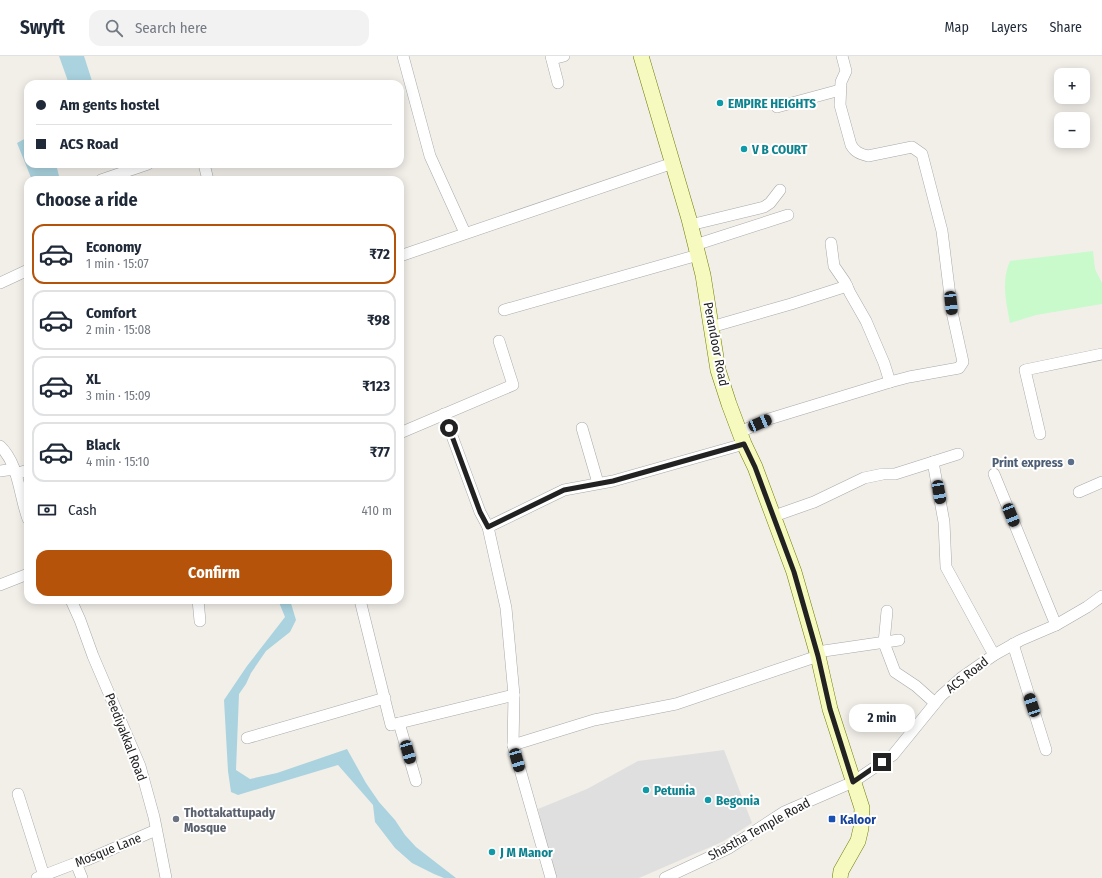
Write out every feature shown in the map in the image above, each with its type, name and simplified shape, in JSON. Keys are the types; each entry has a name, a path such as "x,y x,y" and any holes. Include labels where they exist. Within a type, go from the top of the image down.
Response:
{"main road":[{"name":"Perandoor Road","path":"641,56 697,250 703,275 718,370 729,404 774,516 794,572 817,654 830,709 862,808 861,828 858,841 840,871 840,878"}],"street":[{"path":"403,56 430,156 465,233"},
{"path":"558,83 552,57 564,56"},
{"path":"488,527 564,490 613,481 742,438 769,419 890,382 959,368 963,362 952,312 942,231 922,154 912,147 868,156 861,155 855,151 851,145 840,104 840,82 846,71 842,56"},
{"path":"777,107 840,90"},
{"path":"404,255 673,163"},
{"path":"113,176 136,168"},
{"path":"690,225 764,207 770,203 780,190"},
{"path":"504,310 697,250 788,214"},
{"path":"831,243 834,266 847,286 872,336 884,363 890,382"},
{"path":"0,283 24,272"},
{"path":"711,327 847,286"},
{"path":"404,431 513,385 499,341"},
{"path":"1040,434 1025,370 1102,354"},
{"path":"444,414 480,512 488,527 506,608 514,695 513,745 551,878"},
{"path":"582,428 598,483"},
{"path":"0,446 7,453 15,472 24,509"},
{"path":"774,516 814,502 864,478 882,474 895,474 958,454"},
{"path":"933,462 944,522 946,567 994,655"},
{"path":"0,471 15,472 24,471"},
{"path":"994,474 1056,625"},
{"path":"1079,492 1102,482"},
{"path":"0,585 24,576"},
{"name":"ACS Road","path":"853,782 893,755 941,696 961,678 994,655 1013,644 1056,625 1087,607 1102,596"},
{"name":"Peediyakkal Road","path":"73,604 140,766 166,878"},
{"path":"198,604 200,621"},
{"path":"361,604 391,725 514,695"},
{"path":"887,611 884,642 895,672 916,686 935,703"},
{"path":"513,745 594,720 676,704 817,654 898,640"},
{"path":"1013,644 1046,750"},
{"path":"247,738 385,698"},
{"path":"399,723 416,781"},
{"name":"Shastha Temple Road","path":"665,878 729,848 784,812 853,782"},
{"path":"18,794 41,877"},
{"name":"Mosque Lane","path":"41,877 76,862 87,860 156,830"},
{"path":"76,862 82,878"}],"shaded area":[{"path":"724,750 752,823 722,842 639,878 554,878 538,809 587,789 638,761"}],"green space":[{"path":"1093,251 1095,269 1102,283 1102,304 1036,315 1010,323 1005,284 1007,269 1010,261"}],"water":[{"path":"59,56 84,56 92,80 68,80"},
{"path":"24,139 24,160 17,143"},
{"path":"27,168 57,168 59,176 30,176"},
{"path":"280,604 291,604 296,620 290,632 266,651 239,694 236,770 250,779 277,773 347,749 366,783 405,835 416,847 456,878 444,878 434,874 412,863 395,848 375,822 373,805 338,765 238,795 231,792 228,771 224,700 247,666 285,617"}],"place":[{"name":"EMPIRE HEIGHTS","path":"720,103"},
{"name":"V B COURT","path":"744,149"},
{"name":"Print express","path":"1071,462"},
{"name":"Petunia","path":"646,790"},
{"name":"Begonia","path":"708,800"},
{"name":"Thottakattupady Mosque","path":"176,819"},
{"name":"Kaloor","path":"832,819"},
{"name":"J M Manor","path":"492,852"}],"route":[{"path":"449,428 480,512 488,527 564,490 613,481 744,444 755,467 794,572 810,625 830,709 853,782 882,762"}]}
